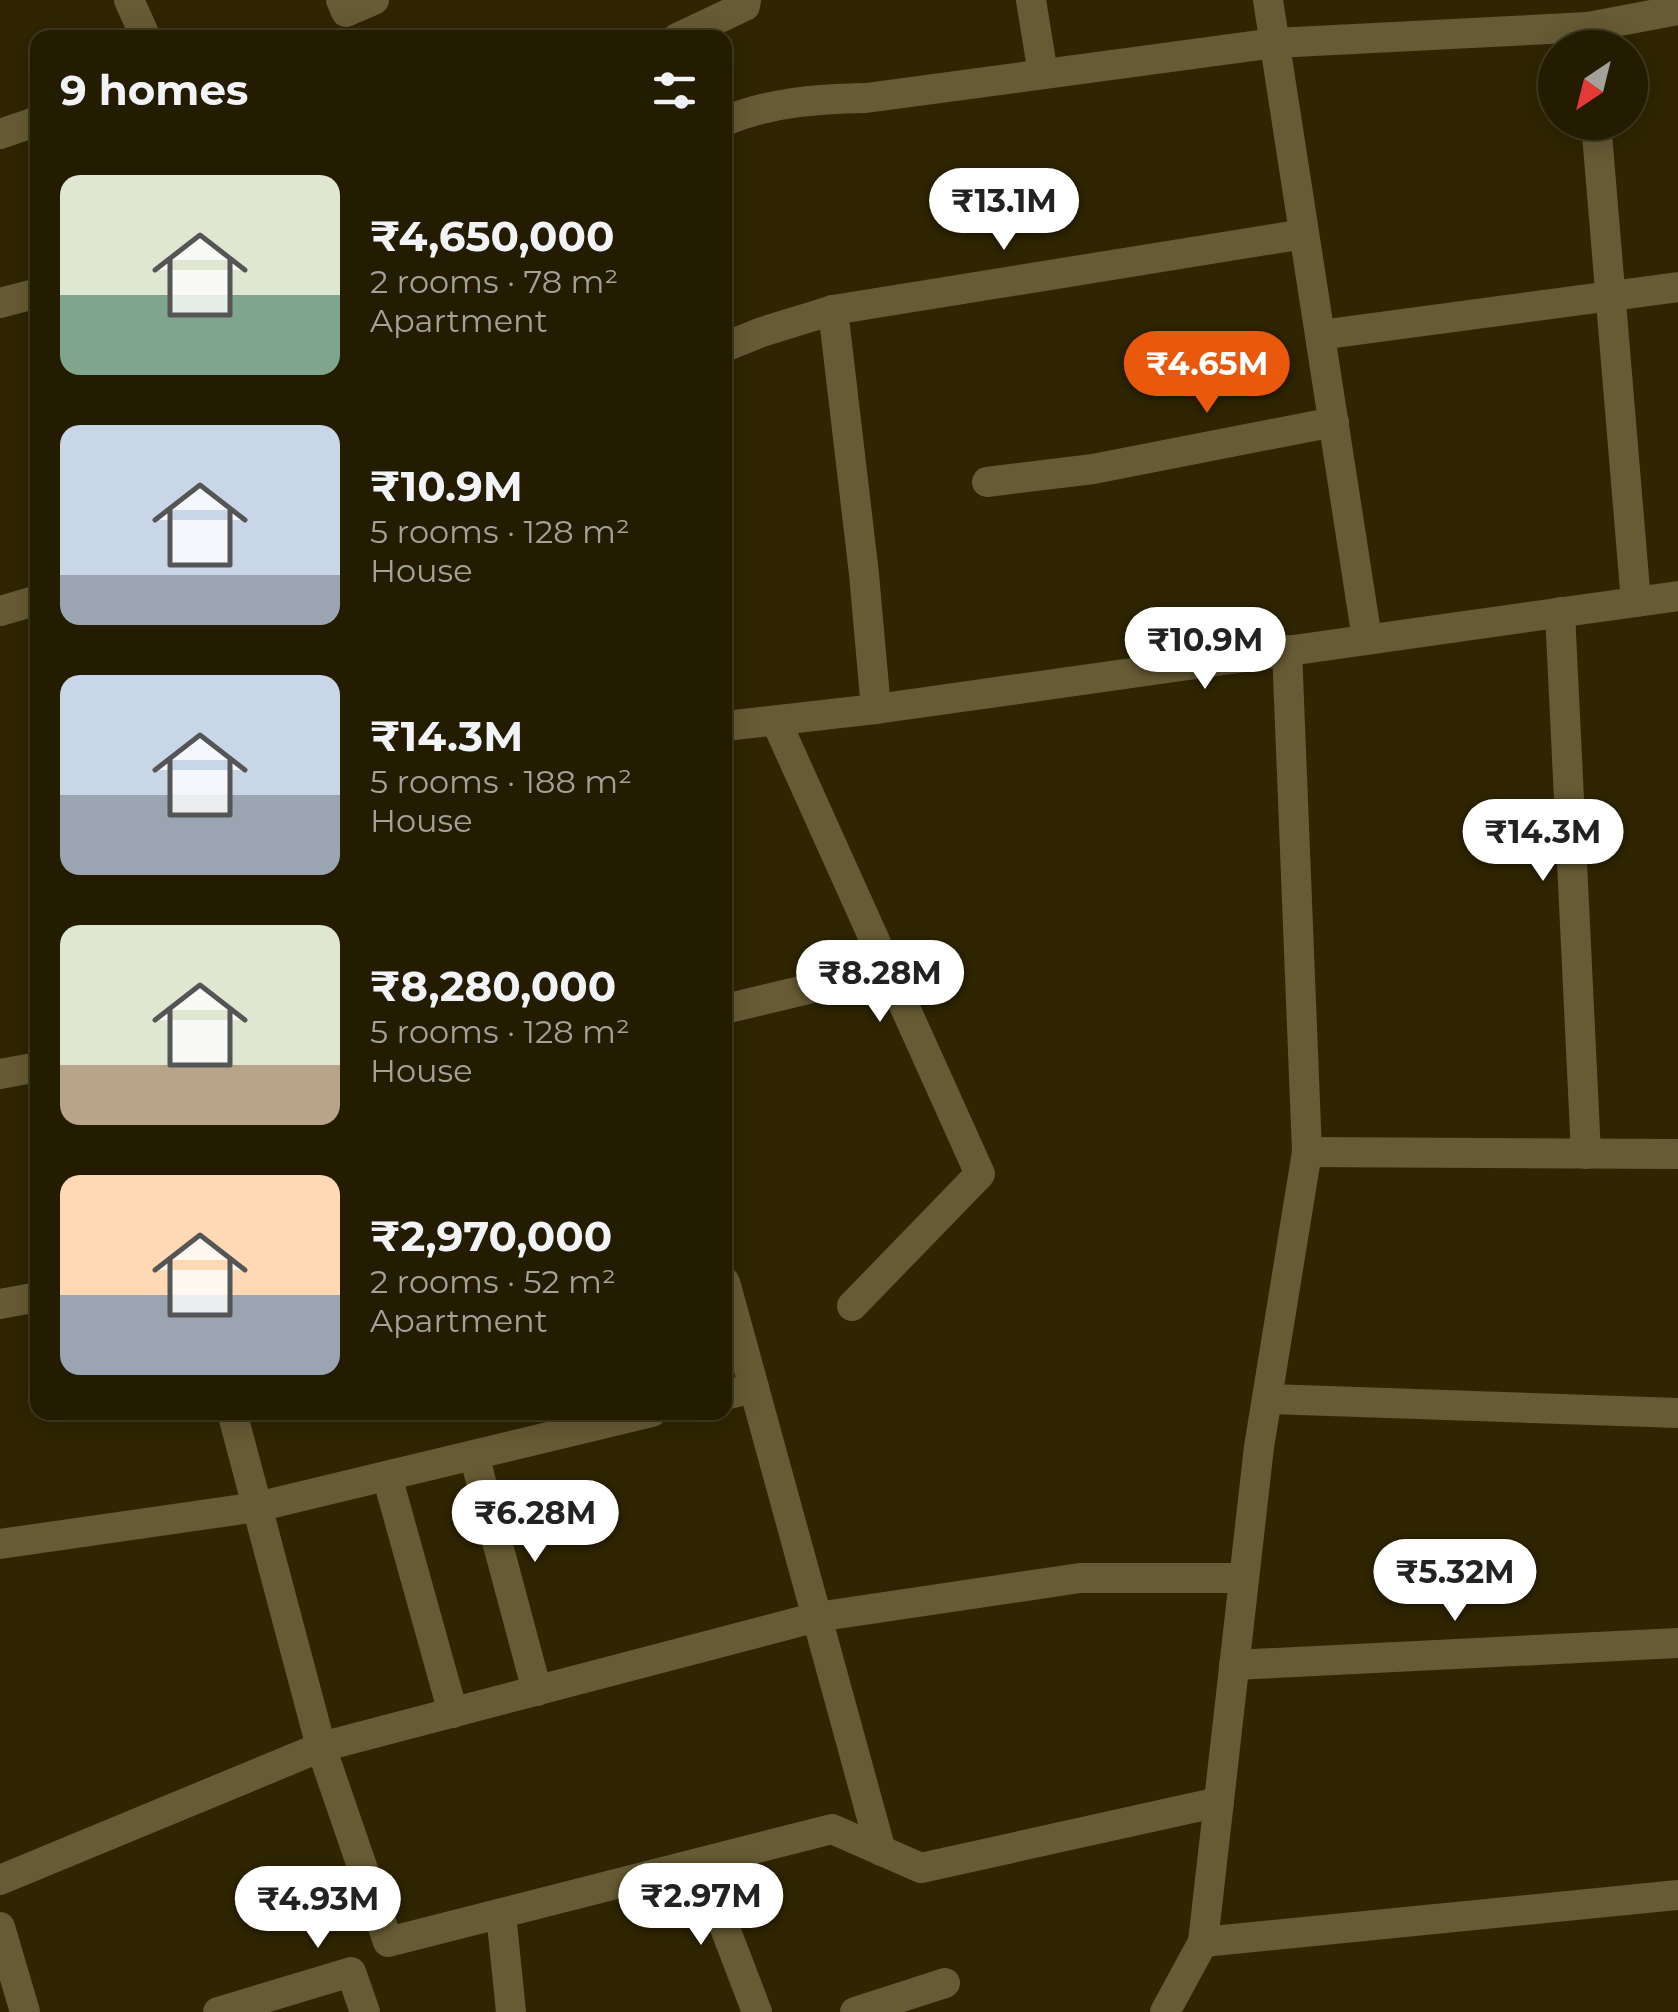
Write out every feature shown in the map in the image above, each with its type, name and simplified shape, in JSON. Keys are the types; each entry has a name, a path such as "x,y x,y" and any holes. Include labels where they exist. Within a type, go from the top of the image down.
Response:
{"street":[{"path":"129,0 142,30"},
{"path":"341,0 346,12 374,0"},
{"path":"695,30 745,6 746,0"},
{"path":"1030,0 1043,74"},
{"path":"1268,0 1367,639"},
{"path":"1612,30 1678,10"},
{"path":"732,118 807,99 866,98 1274,43 1538,38"},
{"path":"0,134 30,124"},
{"path":"1597,140 1636,602"},
{"path":"732,344 833,310 1304,234"},
{"path":"1320,335 1678,287"},
{"path":"0,303 30,295"},
{"path":"833,310 876,709"},
{"path":"987,482 1093,468 1334,422"},
{"path":"732,725 876,709 1678,596"},
{"path":"0,612 30,603"},
{"path":"1560,612 1586,1154"},
{"path":"1165,2012 1203,1942 1259,1447 1307,1152 1288,650"},
{"path":"776,721 980,1174 852,1306"},
{"path":"732,1007 888,970"},
{"path":"0,1074 30,1069"},
{"path":"1307,1152 1678,1154"},
{"path":"0,1304 30,1298"},
{"path":"732,1333 740,1392 817,1617 881,1851"},
{"path":"1267,1400 1678,1413"},
{"path":"234,1420 321,1747 388,1942"},
{"path":"0,1544 257,1508 620,1420"},
{"path":"474,1456 537,1691"},
{"path":"387,1476 453,1713"},
{"path":"0,1880 321,1747 817,1617 1080,1578 1244,1578"},
{"path":"1234,1665 1678,1643"},
{"path":"218,2012 351,1972 388,1942 832,1829 866,1798"},
{"path":"832,1829 922,1868 1219,1802"},
{"path":"700,1863 758,2012"},
{"path":"1203,1942 1678,1894"},
{"path":"501,1914 512,2012"},
{"path":"0,1927 25,2012"},
{"path":"351,1972 366,2012"},
{"path":"855,2012 946,1983"}]}
